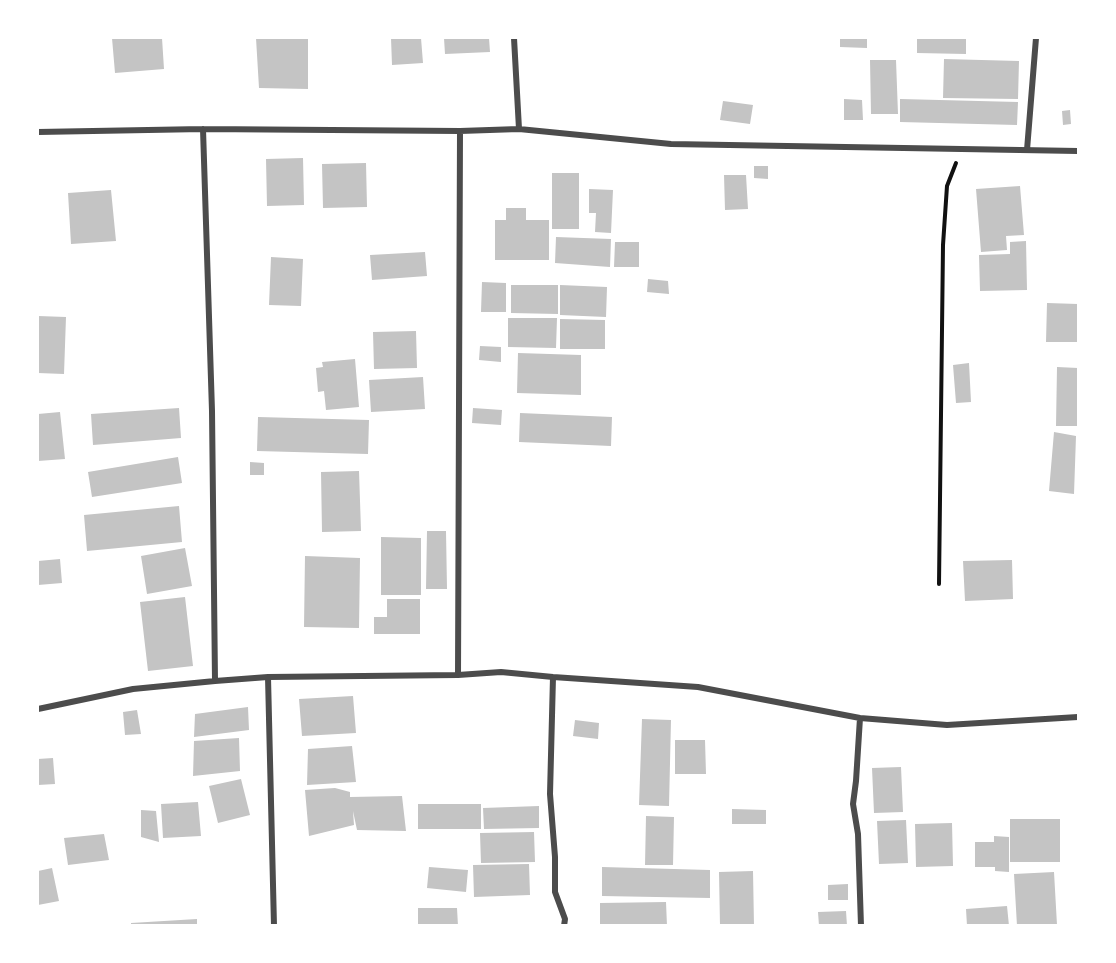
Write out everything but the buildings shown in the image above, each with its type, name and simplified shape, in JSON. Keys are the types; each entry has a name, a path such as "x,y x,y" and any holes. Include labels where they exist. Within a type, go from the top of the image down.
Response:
{"street":[{"path":"514,38 519,129"},
{"path":"1027,150 1035,38"},
{"path":"38,132 203,129 460,131 519,129 670,144 1078,151"},
{"path":"203,129 212,411 215,681"},
{"path":"458,675 460,131"},
{"path":"38,709 133,689 215,681 268,677 458,675 501,672 698,687 860,718 947,725 1078,717"},
{"path":"268,677 273,926"},
{"path":"553,677 550,794 555,892 565,919 564,926"},
{"path":"860,718 853,804 858,834 861,926"}],"path":[{"path":"939,584 943,245 947,186 962,148"}]}
